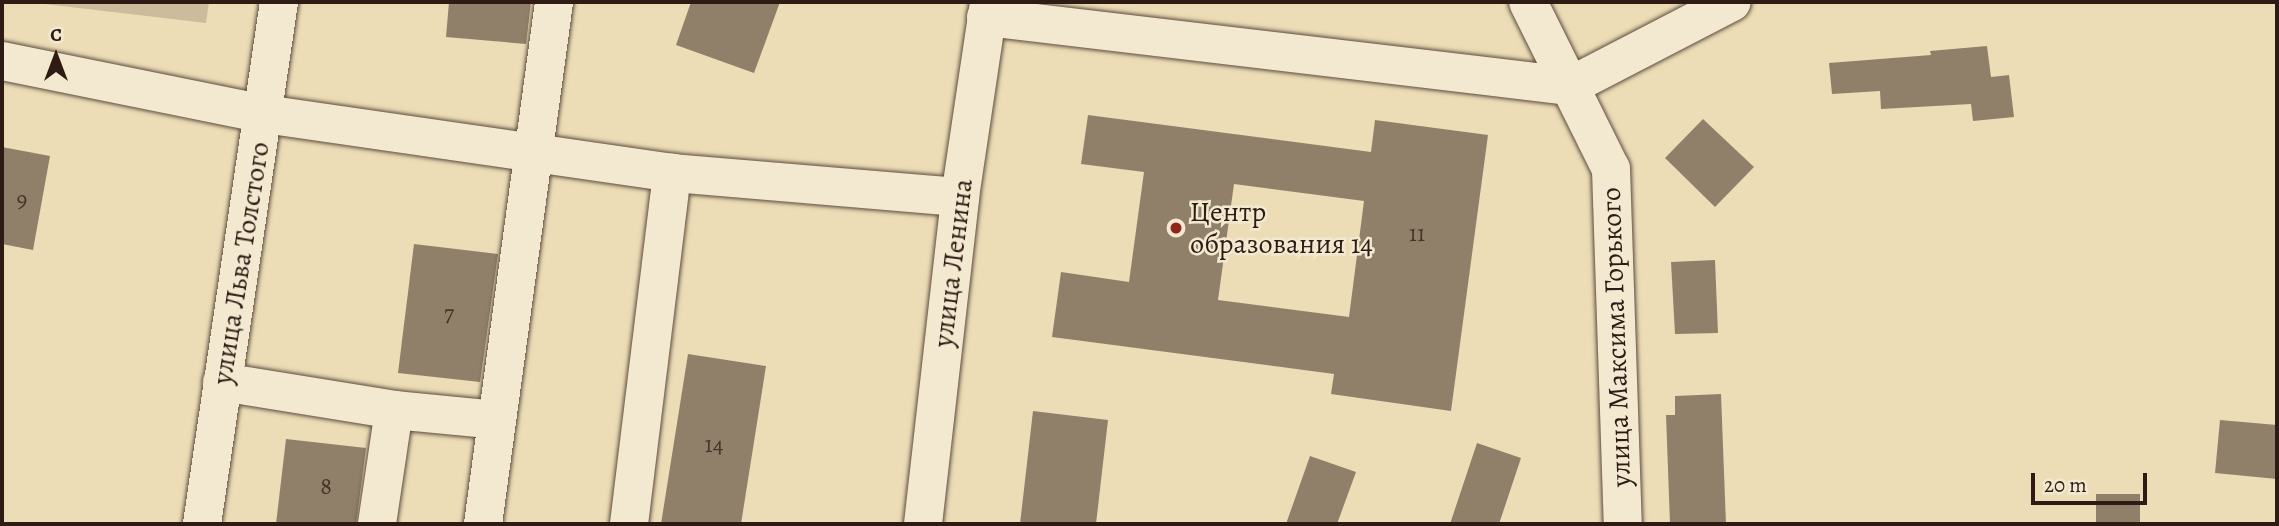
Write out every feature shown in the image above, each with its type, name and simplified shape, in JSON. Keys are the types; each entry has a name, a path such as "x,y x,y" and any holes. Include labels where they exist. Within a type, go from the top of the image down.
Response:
{"street":[{"name":"улица Льва Толстого","path":"202,524 279,2"},
{"path":"483,524 554,2"},
{"name":"улица Максима Горького","path":"1528,2 1611,169 1623,524"},
{"path":"987,9 1570,86 1732,2"},
{"name":"улица Ленина","path":"923,524 961,197 987,9"},
{"path":"2,61 264,114 672,173 961,197"},
{"path":"629,524 672,173"},
{"path":"222,382 394,410 497,420"},
{"path":"377,524 394,410"}],"shaded area":[{"path":"28,2 209,2 206,23"}],"building":[{"path":"449,2 531,2 526,44 446,37"},
{"path":"691,2 780,2 754,73 676,45"},
{"path":"1987,46 1991,77 2009,75 2014,117 1973,121 1971,104 1881,109 1880,91 1832,94 1829,63 1931,55 1930,51"},
{"path":"1088,115 1371,152 1375,120 1488,135 1451,411 1331,394 1334,374 1052,337 1061,272 1129,282 1144,172 1081,164","holes":["1234,184 1364,201 1349,317 1218,300"]},
{"path":"1703,119 1754,167 1715,207 1665,158"},
{"path":"2,147 50,156 33,250 2,244"},
{"path":"414,244 498,254 480,382 398,373"},
{"path":"1715,260 1718,333 1675,334 1671,262"},
{"path":"688,354 766,366 741,524 661,524"},
{"path":"1721,394 1726,524 1670,524 1666,415 1675,415 1675,396"},
{"path":"1033,411 1108,420 1096,524 1020,524"},
{"path":"2220,420 2277,425 2277,479 2215,473"},
{"path":"286,439 366,448 356,524 276,524"},
{"path":"1477,443 1521,458 1499,524 1450,524"},
{"path":"1310,456 1356,472 1337,524 1286,524"},
{"path":"2096,494 2140,494 2140,524 2096,524"}],"place":[{"name":"Центр образования 14","path":"1176,228"}]}
